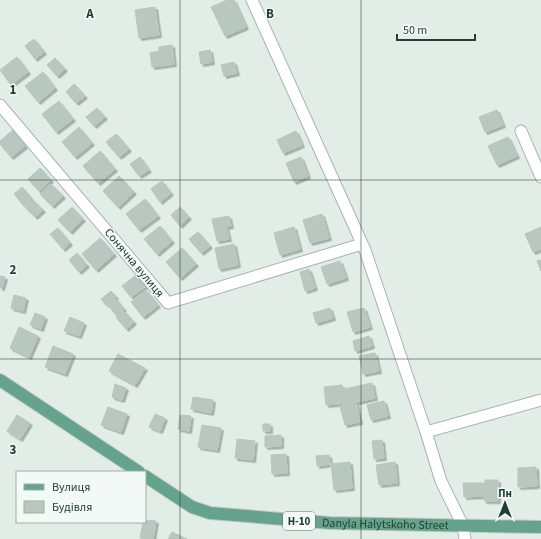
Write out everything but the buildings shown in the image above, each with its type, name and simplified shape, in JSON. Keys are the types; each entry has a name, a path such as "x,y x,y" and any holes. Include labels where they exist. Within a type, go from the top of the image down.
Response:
{"main road":[{"path":"0,380 137,471"},
{"name":"Danyla Halytskoho Street","path":"146,477 192,507 210,513 330,523 541,527"}],"street":[{"path":"252,0 362,244 426,432 441,481 462,526 466,539"},
{"name":"Сонячна вулиця","path":"0,105 168,303 362,244"},
{"path":"521,131 541,177"},
{"path":"426,432 541,400"}]}
